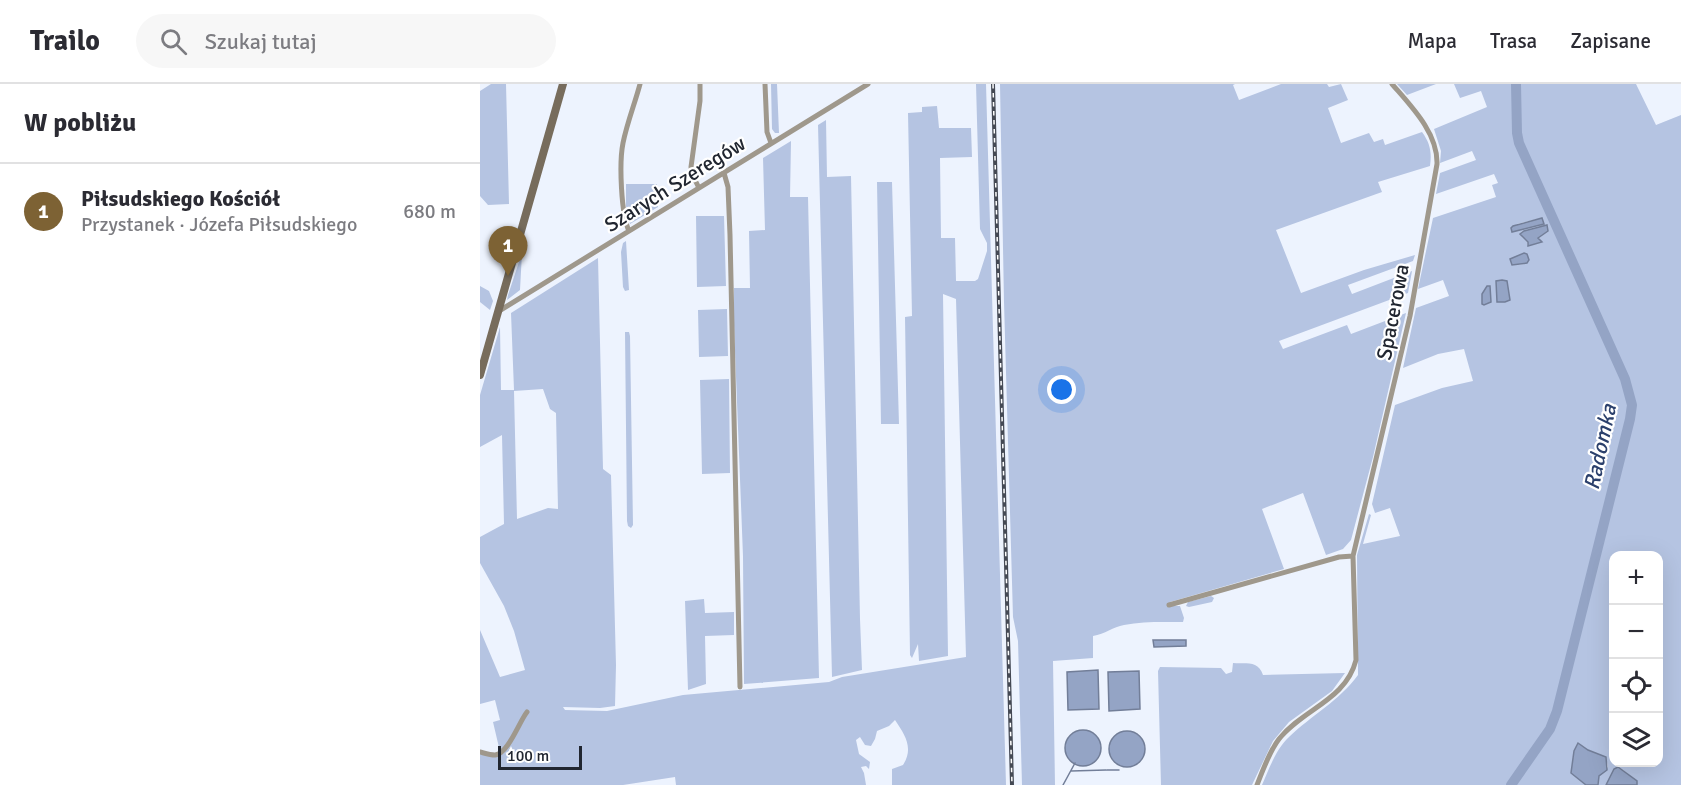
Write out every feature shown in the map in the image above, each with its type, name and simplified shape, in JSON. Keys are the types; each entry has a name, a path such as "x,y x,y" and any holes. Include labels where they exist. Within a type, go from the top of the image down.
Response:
{"street":[{"path":"480,375 563,84"},
{"path":"629,231 623,200 622,147 640,84"},
{"path":"699,188 691,167 700,84"},
{"path":"765,84 767,132 771,143"},
{"name":"Szarych Szeregów","path":"498,311 868,84"},
{"name":"Spacerowa","path":"1257,785 1278,740 1345,685 1356,660 1353,556 1410,316 1437,164 1436,147 1431,135 1392,84"},
{"path":"724,173 728,187 729,211 740,687"},
{"path":"1169,605 1339,557 1353,556"},
{"path":"480,752 499,754 507,747 527,712"}],"shaded area":[{"path":"491,84 506,84 509,204 488,205 480,196 480,91"},
{"path":"771,84 777,84 779,133 775,133 772,129"},
{"path":"976,84 986,84 1006,785 892,785 892,769 903,765 908,753 905,736 895,720 889,726 877,731 871,746 865,745 860,737 856,740 859,754 870,762 869,769 866,766 861,767 866,785 676,785 675,777 623,785 480,785 480,754 501,756 493,722 500,720 495,700 480,704 480,630 500,677 525,670 504,606 480,563 480,537 504,524 502,435 480,447 480,395 500,327 501,390 514,390 511,313 598,258 603,469 611,475 615,706 563,707 565,710 607,711 683,695 829,682 842,677 966,657 956,299 943,294 948,656 919,661 918,644 912,658 910,655 905,317 912,316 908,113 922,112 922,107 937,106 939,128 971,128 972,157 940,158 941,238 955,238 956,281 978,279 987,251 987,243 980,229","holes":["543,389 550,409 556,413 558,509 548,508 517,519 514,391"]},
{"path":"1000,84 1235,84 1233,85 1239,100 1281,84 1327,84 1329,87 1341,84 1348,100 1328,108 1341,143 1369,133 1374,142 1383,139 1385,145 1422,132 1429,144 1430,152 1430,166 1378,182 1382,192 1276,230 1301,293 1364,270 1415,255 1413,261 1348,285 1352,294 1412,271 1408,293 1279,341 1283,349 1347,325 1351,334 1406,313 1373,457 1351,540 1343,549 1326,555 1303,493 1262,509 1284,569 1170,602 1169,606 1180,606 1183,622 1131,624 1093,636 1093,658 1053,661 1055,785 1022,785 1018,641 1013,617"},
{"path":"1397,84 1436,84 1407,95"},
{"path":"1454,84 1636,84 1656,125 1681,115 1681,785 1637,785 1636,781 1623,770 1614,769 1606,785 1598,785 1599,776 1608,767 1606,757 1578,743 1574,751 1571,773 1586,785 1262,785 1284,742 1342,693 1358,675 1357,555 1369,514 1371,515 1363,544 1400,536 1390,508 1375,513 1372,504 1395,405 1442,388 1473,381 1464,349 1438,354 1403,368 1416,308 1449,296 1443,280 1418,289 1433,218 1496,197 1492,185 1498,183 1494,174 1436,194 1440,173 1476,160 1472,151 1440,163 1441,151 1434,129 1487,107 1481,91 1460,98","holes":["1542,218 1543,224 1512,232 1517,224","1544,226 1548,231 1527,245 1528,242 1522,237 1521,232","1527,254 1529,261 1525,264 1512,265 1517,256"]},
{"path":"826,120 827,177 851,176 862,670 832,677 818,125"},
{"path":"791,141 790,197 808,197 819,678 744,684 743,556 734,288 750,288 749,231 765,230 763,158"},
{"path":"877,182 892,182 899,424 881,424"},
{"path":"626,184 657,184 658,207 630,224 626,206"},
{"path":"696,216 724,216 726,286 697,287"},
{"path":"1542,218 1544,224 1512,232 1513,226"},
{"path":"1547,225 1548,231 1538,238 1542,242 1528,246 1528,242 1520,234 1524,231"},
{"path":"626,241 629,290 625,291 621,252 623,243"},
{"path":"522,253 520,290 507,300 508,295"},
{"path":"1524,253 1527,254 1529,260 1527,263 1512,265 1510,259"},
{"path":"1496,281 1507,281 1510,300 1497,302"},
{"path":"480,286 489,291 493,301 490,310 480,302"},
{"path":"1487,286 1490,286 1491,302 1484,305 1482,294"},
{"path":"727,309 728,356 699,357 698,310"},
{"path":"625,332 629,332 630,336 633,525 631,528 627,521"},
{"path":"729,379 730,473 702,474 700,380"},
{"path":"1211,596 1214,598 1212,602 1186,606 1188,602"},
{"path":"704,599 705,613 734,612 734,635 705,636 706,684 688,690 685,601"},
{"path":"1153,640 1186,640 1186,646 1154,647"},
{"path":"1233,663 1255,665 1263,675 1345,673 1332,691 1289,722 1273,741 1252,785 1161,785 1158,671 1160,667 1221,668 1226,674 1232,672"},
{"path":"1098,670 1099,709 1068,710 1067,672"},
{"path":"1139,671 1140,709 1109,711 1108,672"},
{"path":"1083,730 1095,736 1101,748 1095,760 1083,766 1071,760 1065,748 1071,736"},
{"path":"1127,731 1139,737 1145,749 1139,761 1127,767 1115,761 1109,749 1115,737"},
{"path":"1578,743 1606,757 1607,770 1599,776 1598,785 1586,785 1571,773 1574,751"},
{"path":"1618,767 1637,781 1637,785 1606,785 1614,769"}],"waterway":[{"name":"Radomka","path":"1511,785 1550,729 1557,711 1632,405 1625,379 1519,143 1516,84"},
{"path":"1063,785 1075,763"},
{"path":"1071,771 1106,770"},
{"path":"1107,770 1119,770"}],"railway":[{"path":"993,84 1012,785"}],"place":[{"name":"Piłsudskiego Kościół","path":"508,276"}]}
